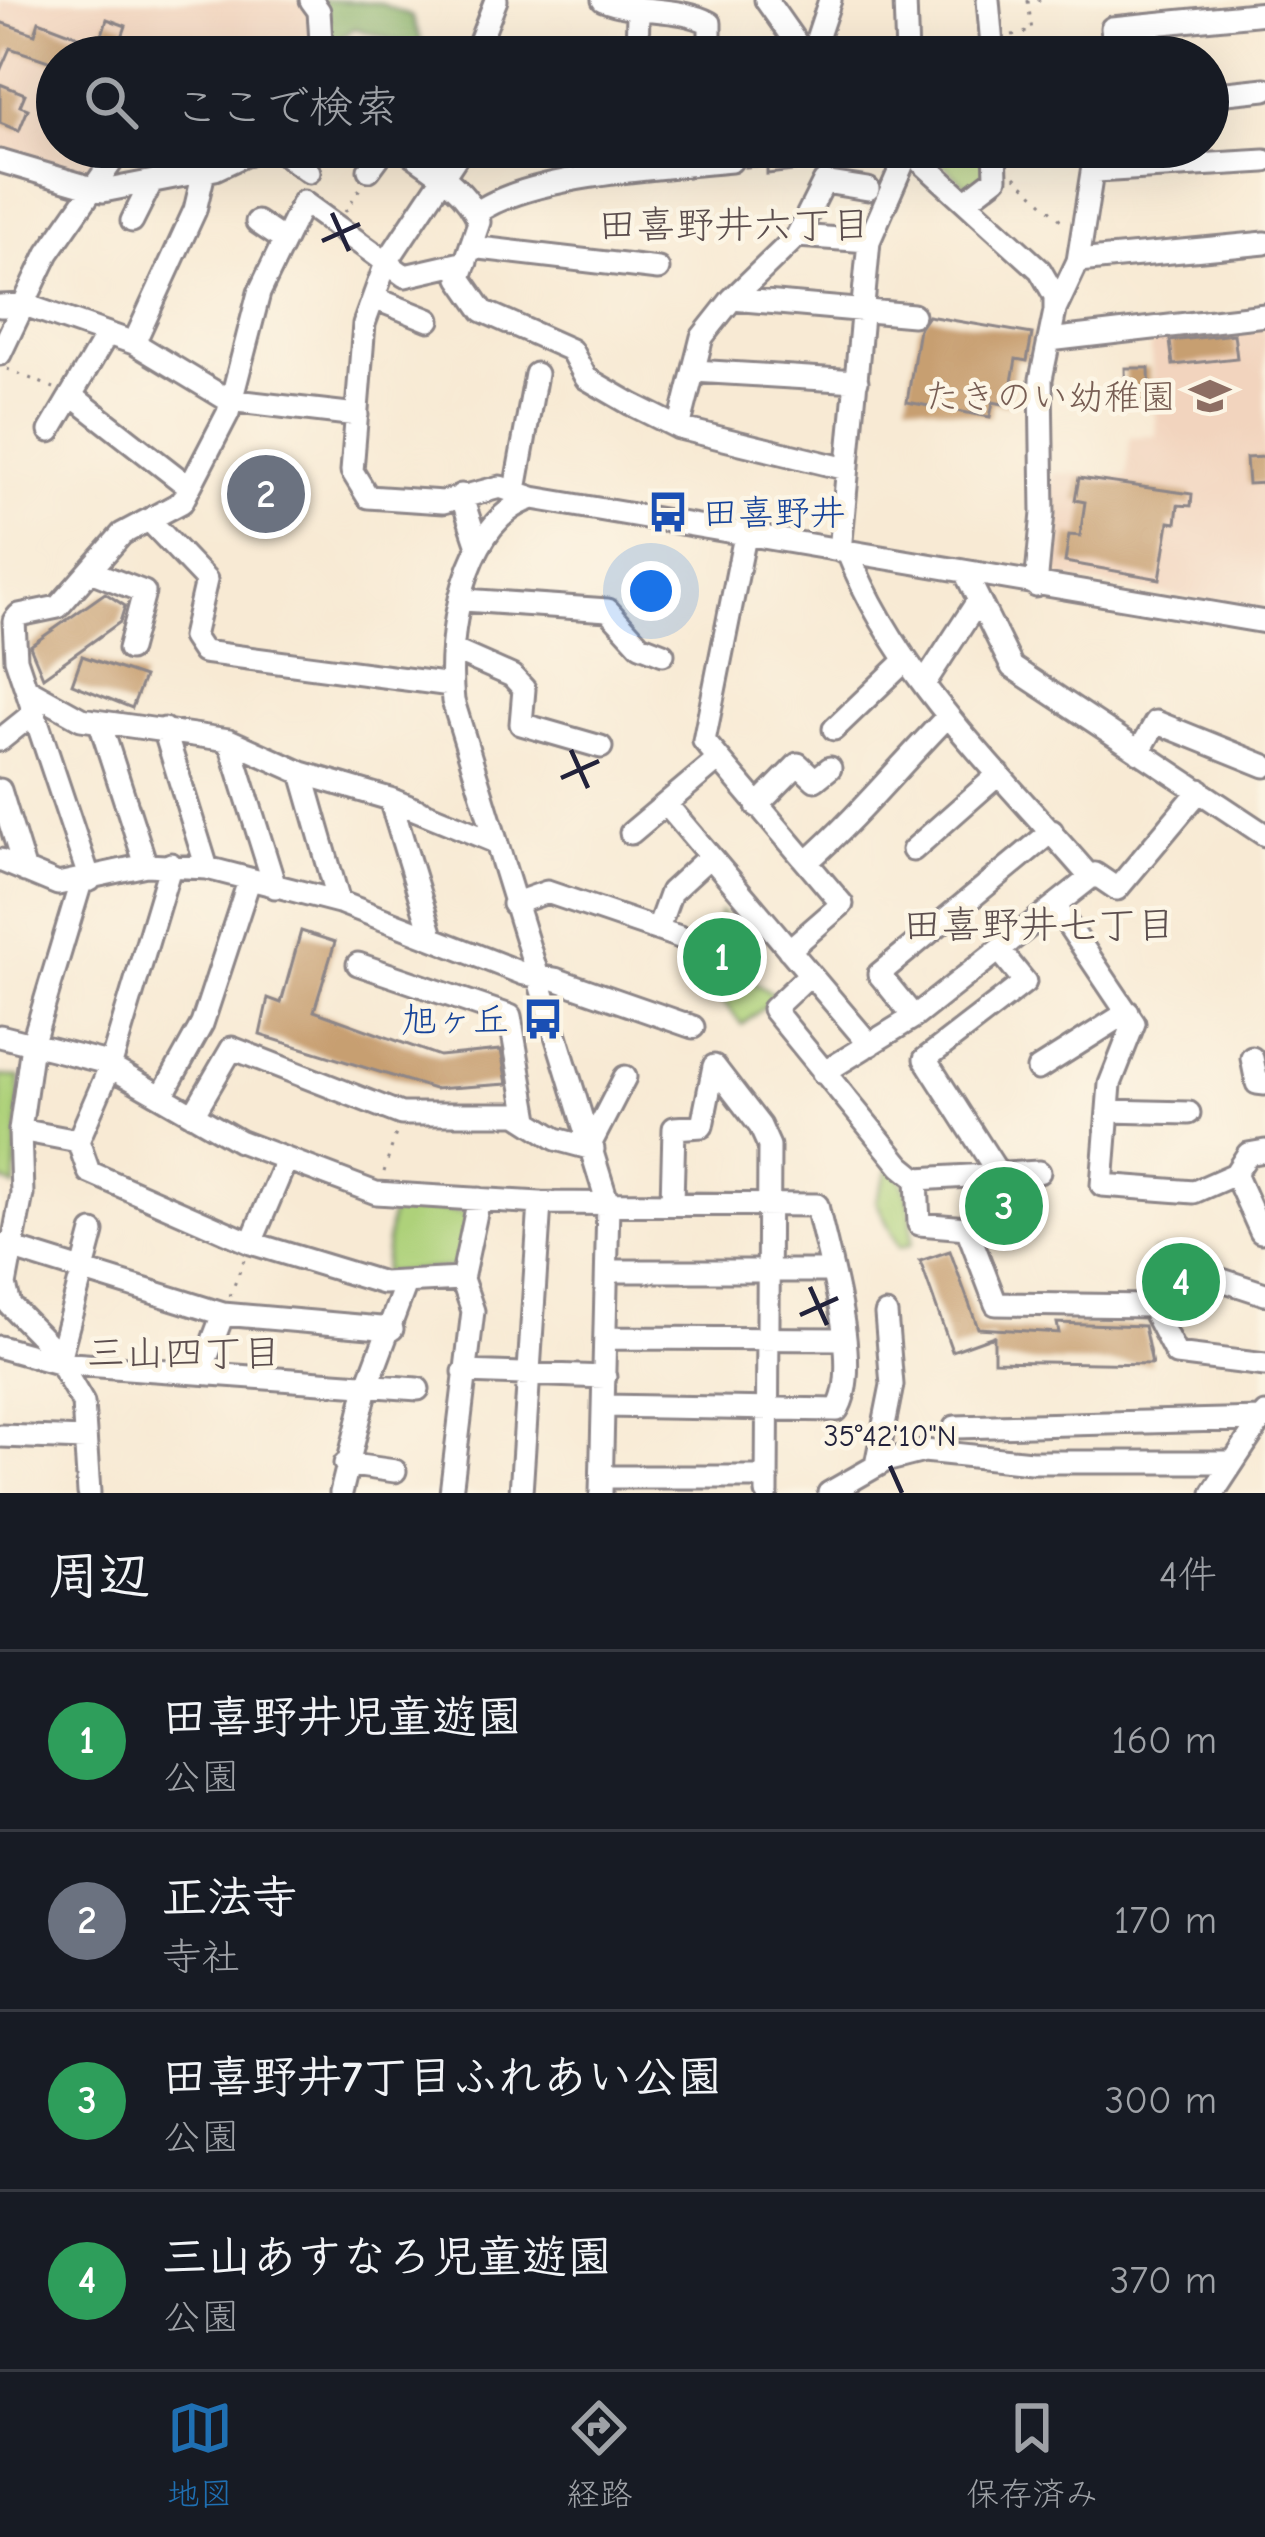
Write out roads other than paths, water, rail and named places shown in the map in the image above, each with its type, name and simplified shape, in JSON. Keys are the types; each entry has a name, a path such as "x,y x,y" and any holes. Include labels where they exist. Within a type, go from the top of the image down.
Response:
{"street":[{"path":"311,0 319,10 316,36"},
{"path":"603,0 638,11 691,14 710,23 710,36"},
{"path":"766,0 793,36"},
{"path":"905,0 906,36"},
{"path":"988,0 992,36"},
{"path":"485,36 502,3"},
{"path":"818,36 832,6"},
{"path":"637,36 638,11"},
{"path":"1113,36 1112,28 1265,13"},
{"path":"1229,92 1265,89"},
{"path":"0,161 92,188 151,183 213,168"},
{"path":"1229,163 1265,161"},
{"path":"0,354 48,253 107,168"},
{"path":"304,168 309,172"},
{"path":"431,168 476,213"},
{"path":"451,168 386,263 364,324 352,471 368,497 443,502 480,488 524,494 965,574 1265,622"},
{"path":"613,168 613,173"},
{"path":"662,168 613,173 496,199 476,213 460,278 483,311 571,350 586,378 679,428 848,469"},
{"path":"901,168 869,241 844,552 906,660 948,716 1090,877"},
{"path":"930,168 1040,270 1054,296 1055,311"},
{"path":"966,201 996,178 996,168"},
{"path":"1036,586 1043,513 1041,379 1055,311 1078,261 1096,171 1147,168"},
{"path":"134,343 195,210 204,172"},
{"path":"679,428 697,346 732,299 797,236 824,182 868,189"},
{"path":"132,221 151,183"},
{"path":"88,1493 83,1402 6,1296 5,1246 22,1194 20,1130 32,1045 85,881 11,638 14,621 19,615 58,607 122,534 176,508 228,413 259,293 303,202 405,276 468,254 658,269"},
{"path":"257,222 282,239"},
{"path":"797,236 869,241"},
{"path":"1078,261 1265,243"},
{"path":"374,298 429,320"},
{"path":"732,299 865,307 914,315"},
{"path":"0,305 25,305 134,343 228,400 356,416"},
{"path":"1049,340 1265,315"},
{"path":"50,431 107,334"},
{"path":"694,371 857,381"},
{"path":"536,374 524,494 477,543 453,650 451,685 493,841 608,1204 601,1485 767,1485 769,1146 760,1126 714,1066 702,1126 674,1128 673,1202"},
{"path":"70,395 189,487"},
{"path":"461,495 477,543"},
{"path":"149,520 206,580 193,637 203,652 451,685"},
{"path":"746,536 704,741 842,904 789,950"},
{"path":"90,571 144,592 129,649"},
{"path":"965,574 976,604 1012,667 1265,835"},
{"path":"464,601 608,610 640,645 663,654"},
{"path":"925,684 976,604"},
{"path":"453,650 512,676 524,689 521,724 584,749"},
{"path":"834,729 906,660"},
{"path":"27,689 100,723 229,740 302,772 390,799 493,841"},
{"path":"0,740 35,712"},
{"path":"807,862 853,822 883,782 948,716"},
{"path":"1139,752 1156,722 1265,766"},
{"path":"100,723 146,865"},
{"path":"164,729 207,868"},
{"path":"229,740 274,887"},
{"path":"631,833 719,759"},
{"path":"758,806 798,764 815,780 830,768"},
{"path":"302,772 339,902"},
{"path":"914,850 999,774"},
{"path":"0,790 25,871"},
{"path":"823,1073 914,1017 1090,877 1100,874 1117,889 1200,790"},
{"path":"390,799 432,936"},
{"path":"666,804 870,1046"},
{"path":"914,1017 879,974 1052,831"},
{"path":"658,928 671,892 710,856"},
{"path":"0,860 58,884 146,865 207,868 339,902 537,977 693,1028"},
{"path":"171,864 110,1067 78,1141 89,1172 251,1243 383,1283 462,1279"},
{"path":"162,1096 202,1024 248,881"},
{"path":"513,904 547,892 706,946"},
{"path":"1056,907 1135,1023 1110,1084 1102,1185 1194,1192 1235,1174 1248,1154 1265,1151"},
{"path":"998,1174 925,1059 1025,982 1000,951"},
{"path":"358,964 510,1016 528,1119"},
{"path":"810,974 773,1009 917,1179 919,1224 967,1228 996,1304 1150,1306 1176,1354 1265,1365"},
{"path":"1038,1069 1128,1012"},
{"path":"0,1036 110,1067 286,1160 376,1193 540,1203 817,1205 844,1339 849,1391 837,1410 604,1406"},
{"path":"194,1115 232,1048 401,1114 517,1114 556,1138 592,1146"},
{"path":"1252,1058 1256,1083 1265,1084"},
{"path":"592,1146 626,1077"},
{"path":"1108,1112 1189,1113"},
{"path":"20,1130 78,1141"},
{"path":"251,1243 286,1160"},
{"path":"917,1179 1039,1172"},
{"path":"1235,1174 1258,1234"},
{"path":"451,1493 472,1311 462,1279 479,1199"},
{"path":"521,1493 540,1203"},
{"path":"58,1363 93,1232"},
{"path":"5,1246 223,1314 392,1329"},
{"path":"609,1271 830,1271"},
{"path":"1213,1277 1265,1294"},
{"path":"341,1493 367,1387 406,1283"},
{"path":"201,1372 223,1314"},
{"path":"876,1465 892,1384 886,1314"},
{"path":"607,1338 844,1339"},
{"path":"0,1348 58,1363 418,1389"},
{"path":"464,1372 605,1377"},
{"path":"955,1427 1263,1416"},
{"path":"1213,1493 1228,1462 1263,1416"},
{"path":"1030,1462 1031,1425"},
{"path":"1,1436 85,1439"},
{"path":"840,1490 876,1465 924,1451 1030,1462 1228,1462"},
{"path":"345,1464 394,1471"}],"place":[{"name":"たきのい幼稚園","path":"1210,396"},
{"name":"正法寺","path":"266,494"},
{"name":"田喜野井","path":"668,512"},
{"name":"田喜野井児童遊園","path":"722,957"},
{"name":"旭ヶ丘","path":"543,1019"},
{"name":"田喜野井7丁目ふれあい公園","path":"1004,1206"},
{"name":"三山あすなろ児童遊園","path":"1181,1282"}],"district":[{"name":"田喜野井六丁目","path":"734,224"},
{"name":"田喜野井七丁目","path":"1039,924"},
{"name":"三山四丁目","path":"184,1352"}]}
